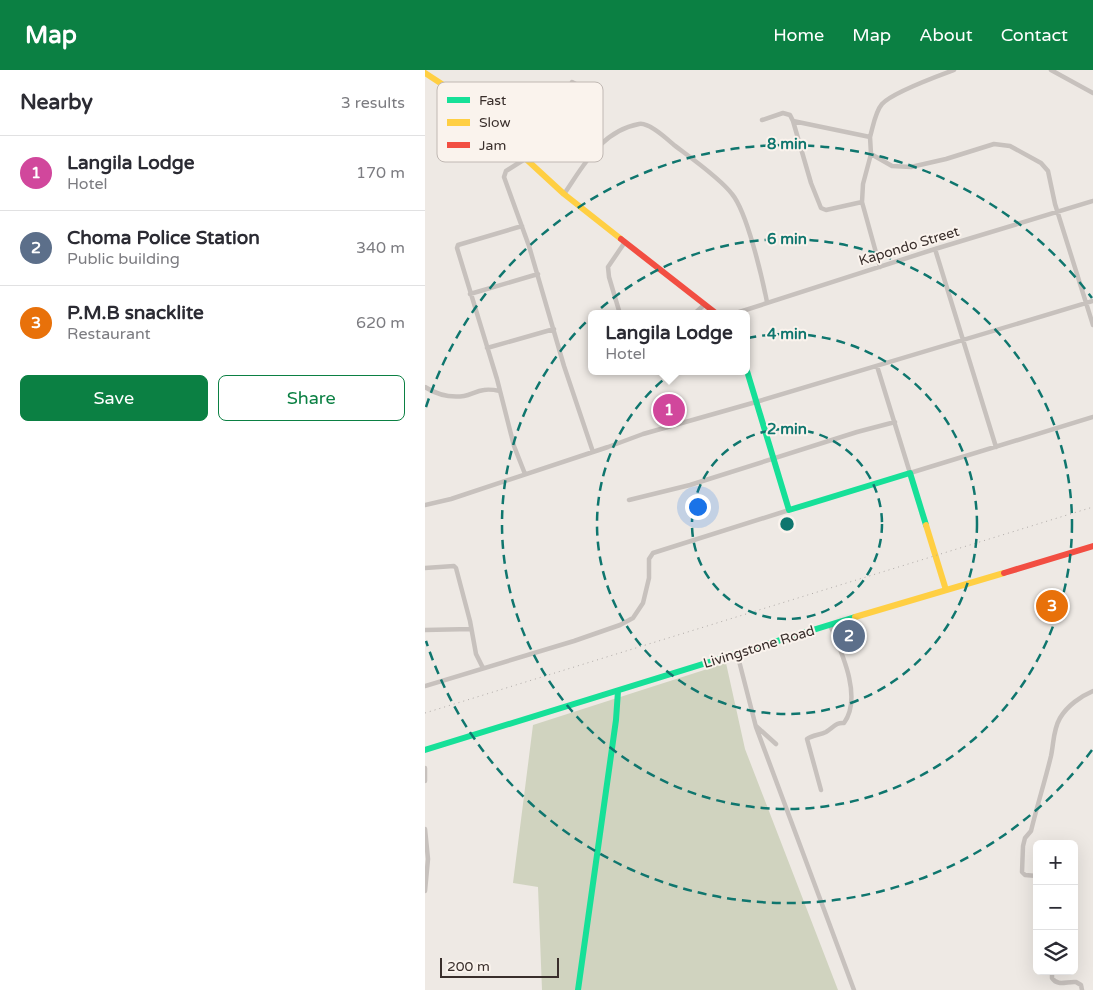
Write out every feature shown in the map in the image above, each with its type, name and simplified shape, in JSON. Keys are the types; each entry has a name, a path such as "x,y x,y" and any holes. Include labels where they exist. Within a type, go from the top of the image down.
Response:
{"main road":[{"path":"425,73 439,82"},
{"path":"528,162 564,194 711,310"},
{"path":"748,375 789,510 910,474 946,590"},
{"name":"Livingstone Road","path":"425,750 618,691 737,652 1093,546"},
{"path":"578,990 616,720 618,691"}],"street":[{"path":"880,267 862,202 863,184 871,154 870,137 879,109 884,102 907,89 953,70"},
{"path":"1051,70 1093,94"},
{"path":"762,120 786,113 790,115 811,183 821,208 826,210 862,202"},
{"path":"793,121 870,137"},
{"path":"603,141 621,130 644,124 665,138 732,194 739,205 767,302"},
{"path":"871,154 892,166 911,167 994,144 1010,146 1045,166 1093,326"},
{"path":"520,162 506,171 504,176 522,226 564,366 593,452"},
{"path":"564,194 585,162"},
{"name":"Kapondo Street","path":"744,310 1093,201"},
{"path":"522,226 457,246 500,391 514,446 525,474"},
{"path":"619,310 608,267 625,242"},
{"path":"935,249 995,447"},
{"path":"470,294 537,274"},
{"path":"425,506 643,434 1093,301"},
{"path":"698,310 704,305"},
{"path":"487,348 554,329"},
{"path":"877,366 910,474 1093,417"},
{"path":"425,387 433,392 444,395 465,396 476,391 500,391"},
{"path":"629,500 689,485 857,432 895,422"},
{"path":"425,686 574,641 620,625 633,618 643,603 649,578 649,559 653,553 789,510"},
{"path":"425,568 454,566 456,568 476,654 483,668"},
{"path":"821,790 807,739 827,731 840,723 845,723 851,703 849,677 829,625"},
{"path":"425,630 471,630"},
{"path":"737,652 755,725 854,990"},
{"path":"1033,875 1022,872 1023,846 1025,838 1031,831 1052,754 1056,726 1061,715 1077,700 1093,691"},
{"path":"755,725 776,744"},
{"path":"425,768 425,781"},
{"path":"425,830 428,860 425,891"},
{"path":"1052,975 1056,982 1062,984 1076,982 1081,985 1083,990"}],"green space":[{"path":"726,663 745,749 838,990 542,990 538,887 513,883 533,725"}],"railway":[{"path":"425,713 1093,507"}],"traffic: fast":[{"path":"748,375 789,510 910,473 926,525"},
{"path":"425,750 855,617"},
{"path":"578,990 616,720 618,691"}],"traffic: slow":[{"path":"425,73 439,82"},
{"path":"529,162 564,194 621,239"},
{"path":"926,525 946,590"},
{"path":"855,617 1004,573"}],"traffic: jam":[{"path":"621,239 712,310"},
{"path":"1004,573 1093,546"}],"place":[{"name":"Langila Lodge","path":"669,410"},
{"name":"P.M.B snacklite","path":"1052,606"},
{"name":"Choma Police Station","path":"849,636"}]}
